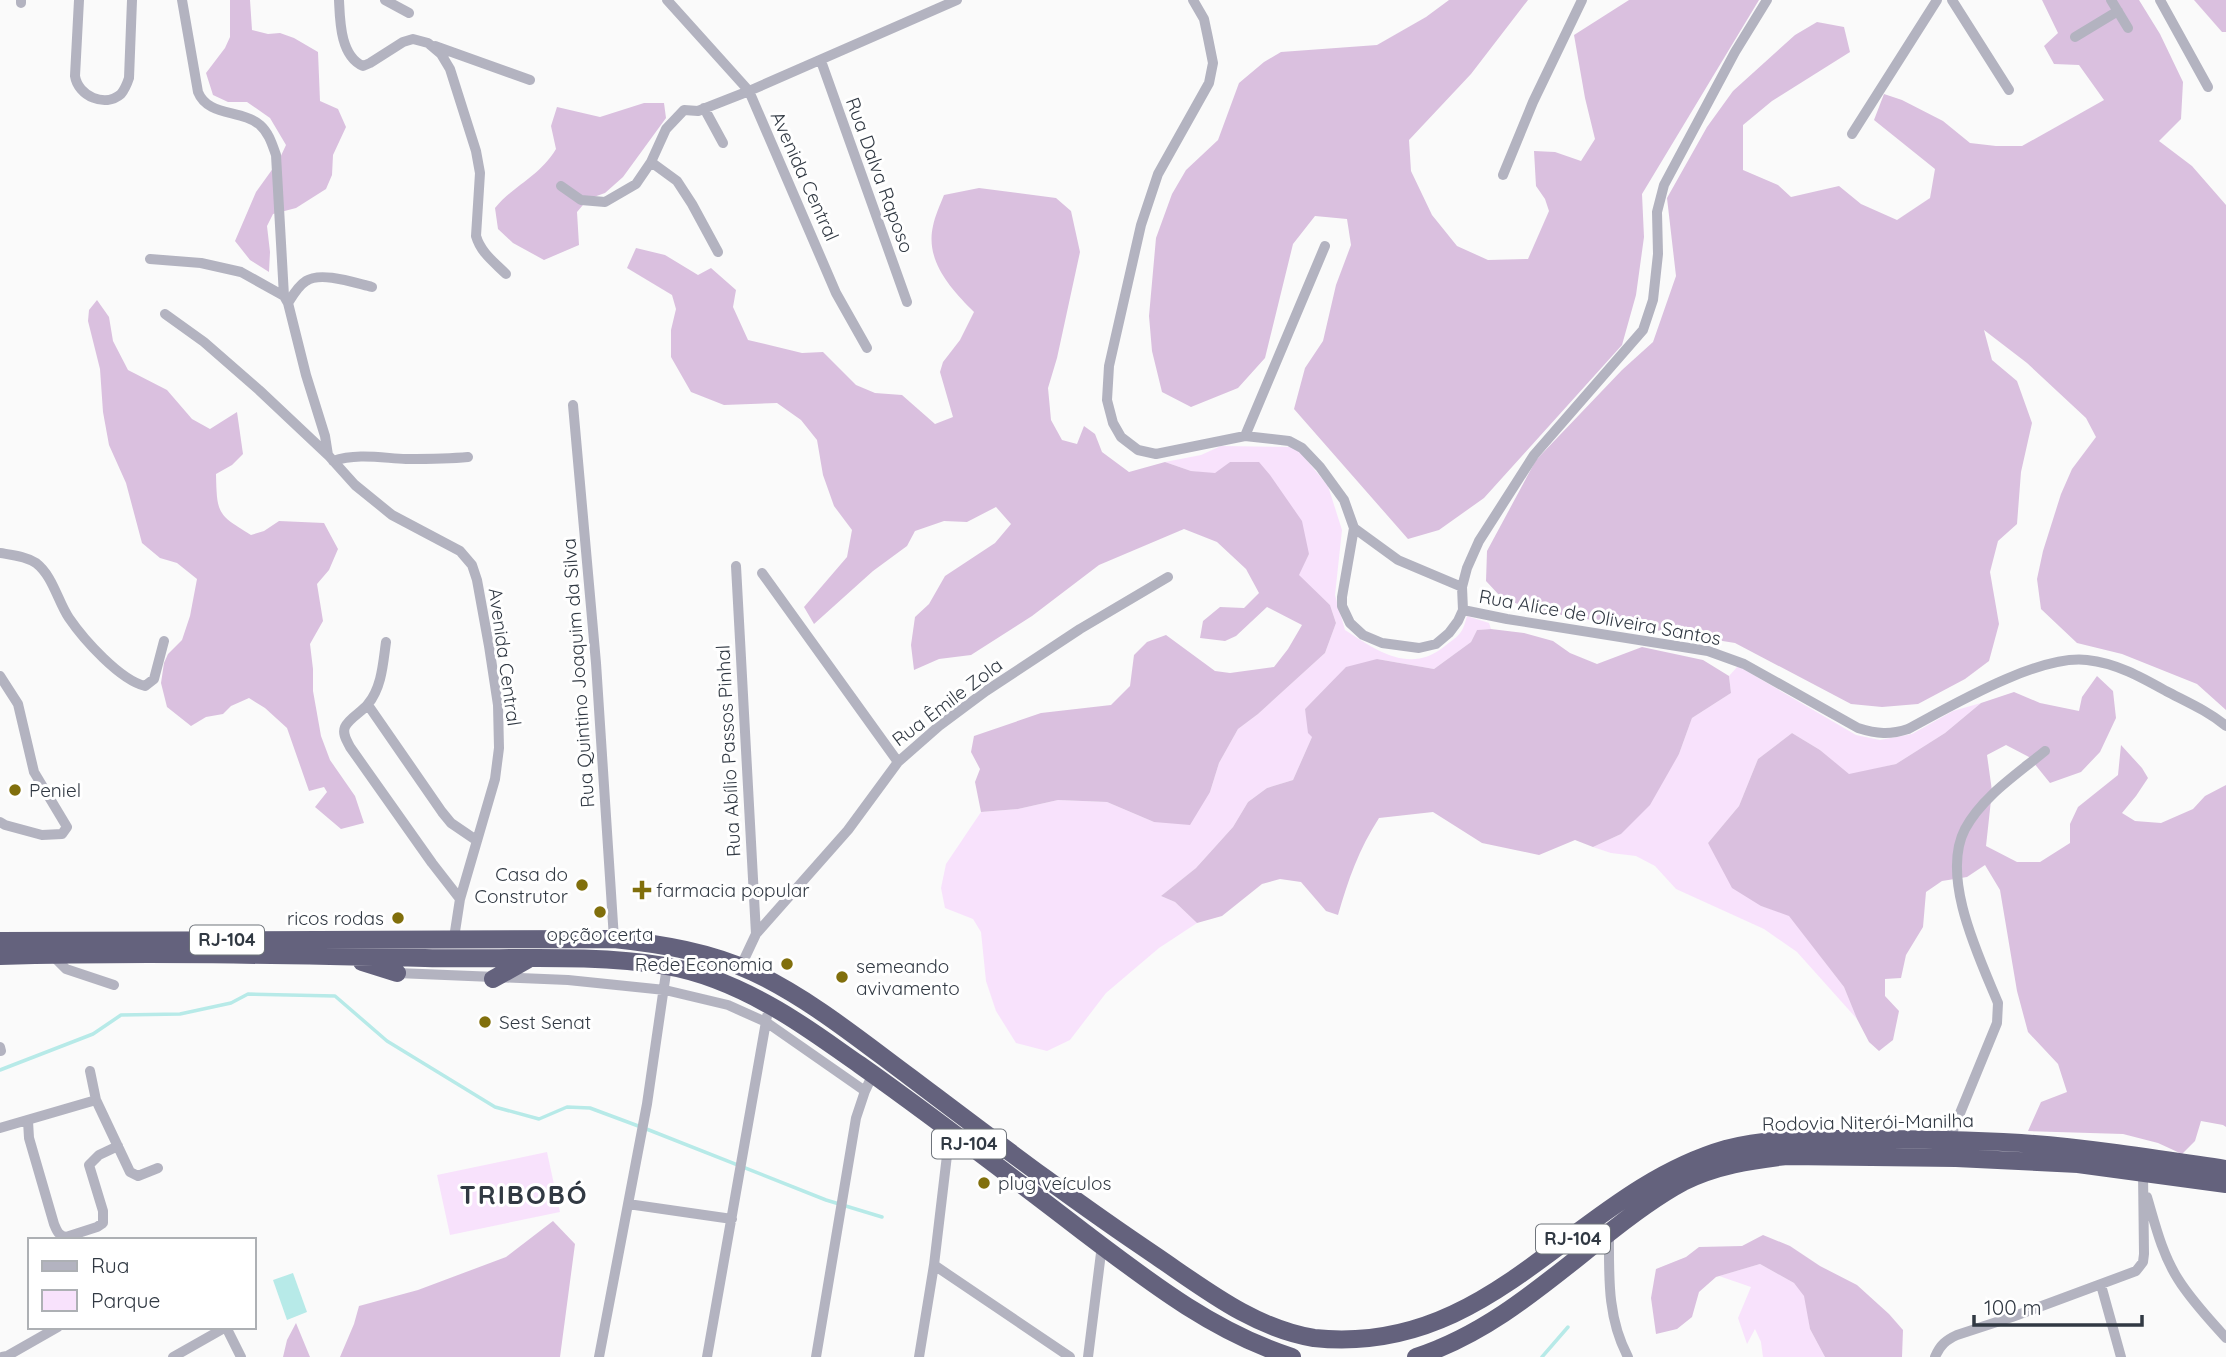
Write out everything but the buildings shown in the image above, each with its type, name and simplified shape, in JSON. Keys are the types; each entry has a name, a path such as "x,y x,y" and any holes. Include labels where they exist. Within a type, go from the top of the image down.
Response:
{"highway":[{"name":"Rodovia Niterói-Manilha","path":"0,941 614,939 693,953 753,972 814,1007 1126,1236 1236,1310 1270,1326 1313,1338 1354,1343 1396,1339 1466,1316 1505,1291 1647,1186 1693,1160 1730,1148 1809,1139 1949,1140 2136,1155 2226,1169"},
{"name":"RJ-104","path":"0,956 339,955 579,959 667,966 723,983 768,1013 873,1074 1163,1291 1260,1352 1292,1357"},
{"path":"339,955 397,973"},
{"path":"493,979 527,959"},
{"name":"Rodovia Niterói-Manilha","path":"1416,1357 1460,1340 1494,1321 1660,1196 1685,1181 1739,1163 1787,1156 2021,1161 2078,1164 2143,1180 2226,1184"}],"street":[{"path":"79,0 75,76 77,85 88,97 110,100 124,90 129,78 132,0"},
{"path":"182,0 198,92 202,101 208,107 245,117 259,124 269,136 276,155 286,300 330,458 360,456 439,460 468,457"},
{"path":"339,0 342,36 351,56 363,66 403,42 413,39 530,80"},
{"path":"385,0 408,13"},
{"name":"Avenida Central","path":"667,0 749,91 836,293 867,348"},
{"path":"561,186 581,200 605,202 636,184 651,162 666,129 684,110 698,111 749,91 957,0"},
{"path":"1193,0 1204,19 1213,63 1209,83 1158,174 1145,212 1109,366 1107,400 1113,423 1121,437 1138,450 1156,454 1245,436 1289,441 1302,448 1344,500 1354,528 1342,597 1342,606 1350,623 1363,635 1382,643 1419,648 1436,644 1449,633 1463,610 1462,587 1479,541 1534,455 1643,330 1653,300 1658,254 1657,212 1664,185 1735,52 1767,0"},
{"path":"1503,175 1533,102 1582,0"},
{"path":"1853,134 1937,0"},
{"path":"1952,0 2009,90"},
{"path":"2111,0 2128,28"},
{"path":"2161,0 2208,87"},
{"path":"2075,37 2118,11"},
{"path":"428,43 441,54 450,69 476,151 480,173 476,236 478,244 506,274"},
{"name":"Rua Dalva Raposo","path":"821,61 907,302"},
{"path":"704,108 723,143"},
{"path":"651,162 677,181 718,252"},
{"path":"1245,436 1325,246"},
{"path":"150,258 201,263 240,272 286,300"},
{"path":"286,300 306,280 317,277 372,287"},
{"name":"Avenida Central","path":"165,314 204,342 259,390 355,485 392,515 460,551 472,565 477,580 498,705 499,748 495,779 460,899 454,938"},
{"name":"Rua Quintino Joaquim da Silva","path":"573,405 596,663 614,939"},
{"name":"Rua Alice de Oliveira Santos","path":"1354,528 1398,560 1462,587"},
{"path":"0,553 20,555 36,564 46,575 69,618 87,640 138,684 145,686 154,679 164,641"},
{"name":"Rua Abílio Passos Pinhal","path":"736,566 756,934"},
{"path":"762,573 898,762"},
{"name":"Rua Êmile Zola","path":"740,968 756,934 848,831 898,762 939,726 986,691 1080,629 1168,577"},
{"name":"Rua Alice de Oliveira Santos","path":"1463,610 1708,651 1744,664 1858,728 1875,734 1892,734 1909,729 2019,673 2056,662 2085,659 2112,664 2137,675 2214,716 2226,726"},
{"path":"386,642 376,692 368,705 347,723 344,734 350,747 460,899"},
{"path":"0,676 18,704 34,772 67,827 62,834 42,835 0,822"},
{"path":"368,705 442,811 451,822 476,840"},
{"path":"1949,1140 1997,1023 1999,1012 1998,1003 1966,926 1957,862 1959,842 1966,827 1996,792 2045,751"},
{"path":"52,954 66,969 114,985"},
{"path":"599,1357 647,1104 667,966"},
{"path":"397,973 568,980 665,990 768,1013 865,1091"},
{"path":"707,1357 768,1013"},
{"path":"90,1071 96,1100 133,1175 158,1168"},
{"path":"816,1357 856,1118 873,1074"},
{"path":"0,1129 96,1100"},
{"path":"28,1121 29,1138 54,1224 62,1236 76,1234 103,1223 103,1212 89,1165 99,1155 118,1146"},
{"path":"919,1357 934,1265 950,1130"},
{"path":"1936,1357 1945,1340 2136,1271 2143,1262 2143,1180"},
{"path":"2143,1180 2159,1236 2176,1276 2226,1338"},
{"path":"628,1204 732,1219"},
{"path":"1609,1233 1612,1313 1619,1339 1628,1357"},
{"path":"1088,1357 1102,1245"},
{"path":"934,1265 1070,1357"},
{"path":"2101,1285 2121,1357"},
{"path":"5,1357 54,1329"},
{"path":"173,1357 222,1329"},
{"path":"227,1329 241,1357"}],"green space":[{"path":"1221,446 1296,447 1328,486 1342,530 1335,595 1345,630 1381,651 1406,659 1419,659 1445,646 1459,634 1467,616 1489,623 1491,629 1477,630 1471,642 1434,669 1377,659 1326,688 1305,709 1312,737 1293,780 1267,788 1248,802 1233,827 1196,868 1161,896 1175,902 1197,923 1159,948 1106,993 1070,1040 1047,1051 1016,1043 996,1011 986,981 981,932 973,919 945,908 941,888 946,864 981,812 1018,809 1058,800 1107,802 1154,822 1210,792 1219,763 1238,729 1325,653 1336,623 1330,605 1298,575 1309,554 1230,462 1215,474 1191,471 1165,462 1201,455"},
{"path":"1738,666 1856,735 1880,740 1912,734 1953,711 1981,703 1945,733 1896,764 1849,775 1820,750 1792,733 1758,759 1739,806 1708,843 1761,906 1789,915 1844,987 1857,1019 1797,952 1764,929 1676,889 1655,866 1636,856 1611,853 1593,847 1621,834 1679,754 1692,718 1731,693 1729,676"},
{"path":"547,1152 560,1212 450,1235 437,1175"},
{"path":"1760,1264 1794,1283 1805,1296 1810,1329 1825,1357 1763,1357 1761,1342 1755,1329 1747,1344 1738,1318 1751,1287 1719,1276"}],"shaded area":[{"path":"230,0 250,0 252,30 268,34 280,33 318,52 320,101 338,109 346,127 333,155 332,175 326,189 296,208 273,214 267,226 269,272 250,260 235,241 256,192 279,160 286,145 270,118 247,102 228,102 213,95 206,73 230,37"},
{"path":"1449,0 1528,0 1471,74 1409,140 1411,171 1432,215 1457,246 1488,260 1528,259 1549,211 1536,186 1534,151 1555,152 1581,161 1595,139 1574,35 1629,0 1759,0 1642,194 1644,237 1636,295 1622,345 1484,498 1439,530 1408,539 1294,409 1305,368 1323,341 1336,285 1351,245 1347,219 1315,216 1293,244 1265,358 1238,388 1191,407 1162,392 1152,351 1149,316 1156,238 1172,194 1186,170 1218,140 1239,83 1281,52 1377,45 1426,17"},
{"path":"2042,0 2139,0 2160,34 2183,82 2181,119 2159,141 2192,166 2226,205 2226,710 2197,684 2122,654 2077,643 2041,609 2037,579 2061,494 2072,469 2096,437 2086,418 2027,363 1984,330 1992,360 2017,381 2032,423 2021,472 2017,524 1998,541 1990,572 1999,624 1989,661 1965,679 1918,704 1882,707 1851,704 1735,643 1531,610 1500,596 1486,581 1487,551 1536,460 1622,370 1653,342 1676,276 1667,198 1707,127 1733,91 1795,35 1817,22 1844,27 1850,52 1772,101 1743,125 1743,170 1778,185 1791,197 1839,186 1861,204 1897,220 1930,198 1935,169 1874,120 1884,94 1943,121 1970,143 1996,146 2022,146 2104,100 2079,65 2054,64 2044,46 2058,33"},
{"path":"2194,0 2226,0 2226,32 2222,32"},
{"path":"644,103 664,103 666,118 623,177 605,193 588,199 577,212 579,245 544,260 513,243 498,229 495,208 542,167 556,149 551,126 557,107 600,117"},
{"path":"979,188 1056,198 1071,211 1080,252 1048,388 1051,420 1062,440 1077,444 1084,426 1095,434 1102,452 1129,472 1165,462 1191,471 1215,473 1230,462 1259,462 1302,521 1309,554 1299,575 1330,605 1336,623 1325,653 1238,729 1219,763 1210,792 1190,825 1154,822 1107,802 1058,800 1018,809 981,812 975,782 980,769 971,752 974,736 1041,713 1111,705 1130,686 1134,655 1147,642 1166,635 1215,671 1230,673 1274,667 1302,625 1267,607 1236,636 1225,641 1200,638 1203,621 1220,607 1244,608 1259,593 1246,569 1217,542 1184,529 1099,565 1032,616 971,655 939,659 914,670 911,645 915,617 929,604 945,576 995,543 1011,524 996,507 967,522 944,521 915,531 907,546 873,571 814,624 804,607 847,557 852,530 834,506 823,475 817,440 801,420 777,403 724,405 691,392 671,357 671,330 676,309 672,295 627,268 636,248 665,255 698,275 711,268 736,290 733,307 748,340 802,353 823,352 856,385 875,393 902,395 935,424 953,417 940,372 943,362 960,340 974,312 949,284 936,263 933,226 944,195"},
{"path":"97,300 109,317 113,341 128,370 167,390 192,419 210,429 237,412 243,454 232,465 216,474 217,497 225,517 251,535 264,531 279,521 324,523 338,549 329,570 317,584 323,621 310,644 313,691 321,736 330,760 355,796 364,823 341,829 315,807 327,792 324,787 309,791 287,728 249,698 231,706 223,714 206,717 191,726 167,707 161,683 164,663 168,654 182,640 197,579 177,563 160,558 142,543 126,483 109,445 100,369 88,321 89,310"},
{"path":"1477,630 1524,633 1553,641 1570,653 1597,664 1642,647 1703,660 1729,676 1731,693 1692,718 1679,754 1650,805 1621,834 1593,847 1575,840 1539,855 1482,843 1433,812 1379,818 1355,865 1338,915 1326,911 1301,882 1280,879 1262,884 1222,916 1197,923 1175,902 1161,896 1196,868 1233,827 1248,802 1267,788 1293,780 1312,737 1308,733 1305,709 1346,667 1377,659 1434,669 1471,642"},
{"path":"2097,676 2113,691 2116,718 2100,752 2081,772 2050,783 2029,757 2006,745 1987,755 1992,791 1986,846 2017,862 2040,862 2070,843 2070,824 2078,807 2118,775 2121,745 2148,778 2122,813 2135,821 2161,823 2193,809 2205,796 2226,785 2226,1127 2201,1121 2195,1141 2182,1154 2158,1143 2123,1134 2028,1131 2041,1102 2067,1092 2058,1064 2028,1032 2017,991 2000,890 1985,865 1967,877 1942,881 1926,892 1923,927 1906,955 1901,978 1885,979 1885,996 1899,1011 1893,1040 1879,1051 1869,1042 1844,987 1789,916 1761,906 1732,888 1708,843 1739,806 1758,759 1792,733 1820,750 1849,774 1896,764 1945,733 1981,703 2014,692 2040,703 2079,711 2082,697"},
{"path":"553,1221 575,1244 560,1357 340,1357 359,1306 418,1290 506,1257"},
{"path":"1763,1235 1790,1246 1820,1266 1857,1285 1903,1330 1902,1357 1825,1357 1810,1329 1804,1296 1794,1283 1760,1264 1716,1277 1699,1292 1692,1317 1677,1329 1656,1334 1651,1298 1656,1269 1686,1257 1699,1247 1742,1246"},
{"path":"296,1323 310,1357 283,1357 287,1340"}],"water":[{"path":"293,1273 307,1312 287,1320 273,1280"}],"waterway":[{"path":"0,1070 93,1034 121,1015 180,1014 231,1003 248,994 335,996 387,1041 495,1107 539,1119 567,1107 590,1108 826,1200 882,1217"},
{"path":"1542,1357 1568,1327"}],"place":[{"name":"Peniel","path":"15,790"},
{"name":"Casa do Construtor","path":"582,885"},
{"name":"farmacia popular","path":"642,890"},
{"name":"opção certa","path":"600,912"},
{"name":"ricos rodas","path":"398,918"},
{"name":"Rede Economia","path":"787,964"},
{"name":"semeando avivamento","path":"842,977"},
{"name":"Sest Senat","path":"485,1022"},
{"name":"plug veículos","path":"984,1183"}],"district":[{"name":"TRIBOBÓ","path":"524,1195"}]}
